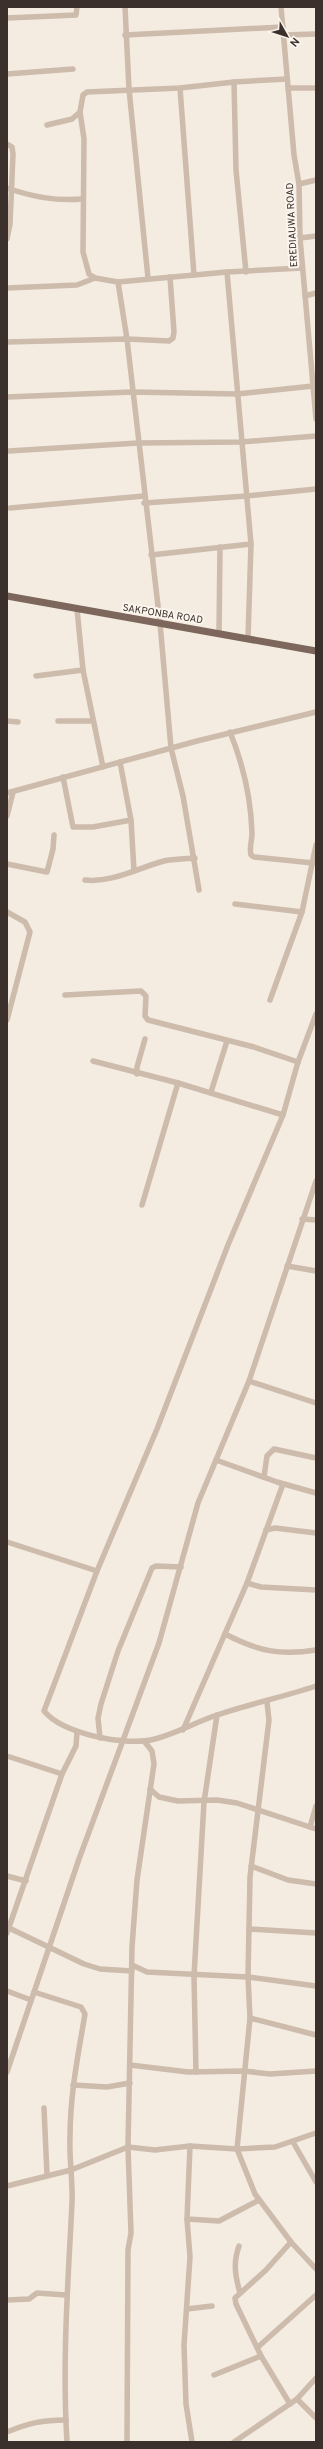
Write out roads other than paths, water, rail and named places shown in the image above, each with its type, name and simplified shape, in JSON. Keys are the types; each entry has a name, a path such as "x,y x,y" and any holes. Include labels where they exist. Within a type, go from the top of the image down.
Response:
{"main road":[{"name":"SAKPONBA ROAD","path":"7,596 219,633 316,652"}],"street":[{"path":"7,18 76,14 77,7"},
{"path":"125,7 125,35 129,89 148,278"},
{"name":"EREDIAUWA ROAD","path":"281,7 294,155 299,184 302,268 314,368 313,386 316,418"},
{"path":"125,35 283,27"},
{"path":"283,35 316,34"},
{"path":"7,74 73,69"},
{"path":"95,278 86,270 83,252 82,199 84,139 80,112 83,95 87,92 180,88 234,82 287,79"},
{"path":"234,82 236,170 246,272"},
{"path":"180,88 194,274"},
{"path":"288,88 316,88"},
{"path":"47,125 72,119 80,112"},
{"path":"7,144 12,147 13,154 9,189 7,239"},
{"path":"299,184 316,180"},
{"path":"9,189 51,200 82,199"},
{"path":"300,238 316,236"},
{"path":"7,288 77,285 95,278 118,282 194,274 302,268"},
{"path":"227,272 251,544 248,639"},
{"path":"7,342 127,339 169,341 173,338 170,277"},
{"path":"118,282 127,339 144,502 160,623 171,748 183,796 195,858 199,890"},
{"path":"305,296 316,293"},
{"path":"7,397 132,392 237,394 313,386"},
{"path":"10,451 138,443 241,442 316,436"},
{"path":"144,502 247,496 316,489"},
{"path":"10,508 144,496"},
{"path":"151,555 251,544"},
{"path":"219,633 220,547"},
{"path":"77,609 83,670 103,767"},
{"path":"36,676 83,670"},
{"path":"7,816 10,793 62,776 103,767 230,732 316,712"},
{"path":"7,721 18,722"},
{"path":"58,721 93,721"},
{"path":"230,732 237,749 248,797 252,834 251,855 254,857 313,863"},
{"path":"120,762 131,820 134,871"},
{"path":"62,776 74,827 93,827 131,820"},
{"path":"7,864 47,872 53,849 54,835"},
{"path":"270,1000 302,912 316,845"},
{"path":"85,880 102,880 165,861 195,858"},
{"path":"235,904 302,912"},
{"path":"7,912 25,922 30,932 7,1020"},
{"path":"65,995 141,992 146,996 145,1016 148,1020 228,1041 298,1062"},
{"path":"316,1014 298,1062 283,1115 228,1245 157,1429 97,1571 44,1706 44,1711 48,1715 77,1732 100,1738 144,1742 155,1740 183,1730 217,1715 267,1702 316,1686"},
{"path":"137,1074 137,1066 144,1039"},
{"path":"211,1092 228,1041"},
{"path":"93,1061 137,1074 211,1092 283,1115"},
{"path":"142,1205 178,1083"},
{"path":"7,2072 48,1947 159,1643 198,1503 248,1381 316,1181"},
{"path":"302,1219 316,1220"},
{"path":"287,1266 316,1271"},
{"path":"248,1381 316,1403"},
{"path":"264,1477 267,1456 274,1449 316,1458"},
{"path":"216,1460 283,1484 316,1493"},
{"path":"183,1730 187,1717 247,1583 283,1484"},
{"path":"270,1523 275,1528"},
{"path":"266,1530 275,1528 316,1533"},
{"path":"7,1542 97,1571"},
{"path":"100,1738 98,1718 101,1704 118,1651 152,1568 156,1566 181,1567"},
{"path":"247,1583 261,1586 316,1590"},
{"path":"225,1634 251,1647 297,1653 316,1650"},
{"path":"267,1702 269,1720 252,1866 248,1977 250,2018 238,2149 259,2200 291,2242 316,2269"},
{"path":"196,2072 194,1976 204,1802 217,1715"},
{"path":"187,1717 198,1723"},
{"path":"77,1732 76,1746 62,1774 8,1930 84,1964 100,1969 132,1968 147,1972 194,1976 248,1977 316,1986"},
{"path":"127,2442 128,2250 131,2233 128,2148 132,1968 137,1880 154,1764 152,1751 155,1740"},
{"path":"144,1742 152,1751"},
{"path":"7,1756 62,1774"},
{"path":"150,1789 159,1797 204,1802 227,1801 313,1828 316,1806"},
{"path":"252,1866 288,1880 316,1884"},
{"path":"7,1876 26,1881"},
{"path":"249,1928 316,1933"},
{"path":"7,1991 31,2000"},
{"path":"34,1992 75,2005 84,2011 73,2085 70,2137 72,2202 66,2295 64,2377 67,2442"},
{"path":"250,2018 316,2035"},
{"path":"130,2065 164,2071 244,2071 270,2074 316,2071"},
{"path":"73,2085 107,2088 130,2083"},
{"path":"44,2108 47,2175"},
{"path":"7,2186 71,2170 128,2148 155,2150 190,2146 238,2149 275,2147 293,2142 316,2132"},
{"path":"293,2142 316,2182"},
{"path":"190,2146 187,2219 190,2257 184,2345 186,2404 192,2442"},
{"path":"187,2219 219,2220 259,2200"},
{"path":"290,2404 261,2356 236,2304 235,2298 266,2270 291,2242"},
{"path":"239,2246 235,2259 235,2274 240,2293"},
{"path":"7,2300 30,2299 37,2293 66,2295"},
{"path":"258,2347 316,2295"},
{"path":"187,2309 212,2306"},
{"path":"214,2375 261,2356"},
{"path":"234,2442 297,2399 316,2378"},
{"path":"297,2399 316,2418"},
{"path":"7,2432 22,2425 48,2420 66,2420"}]}
